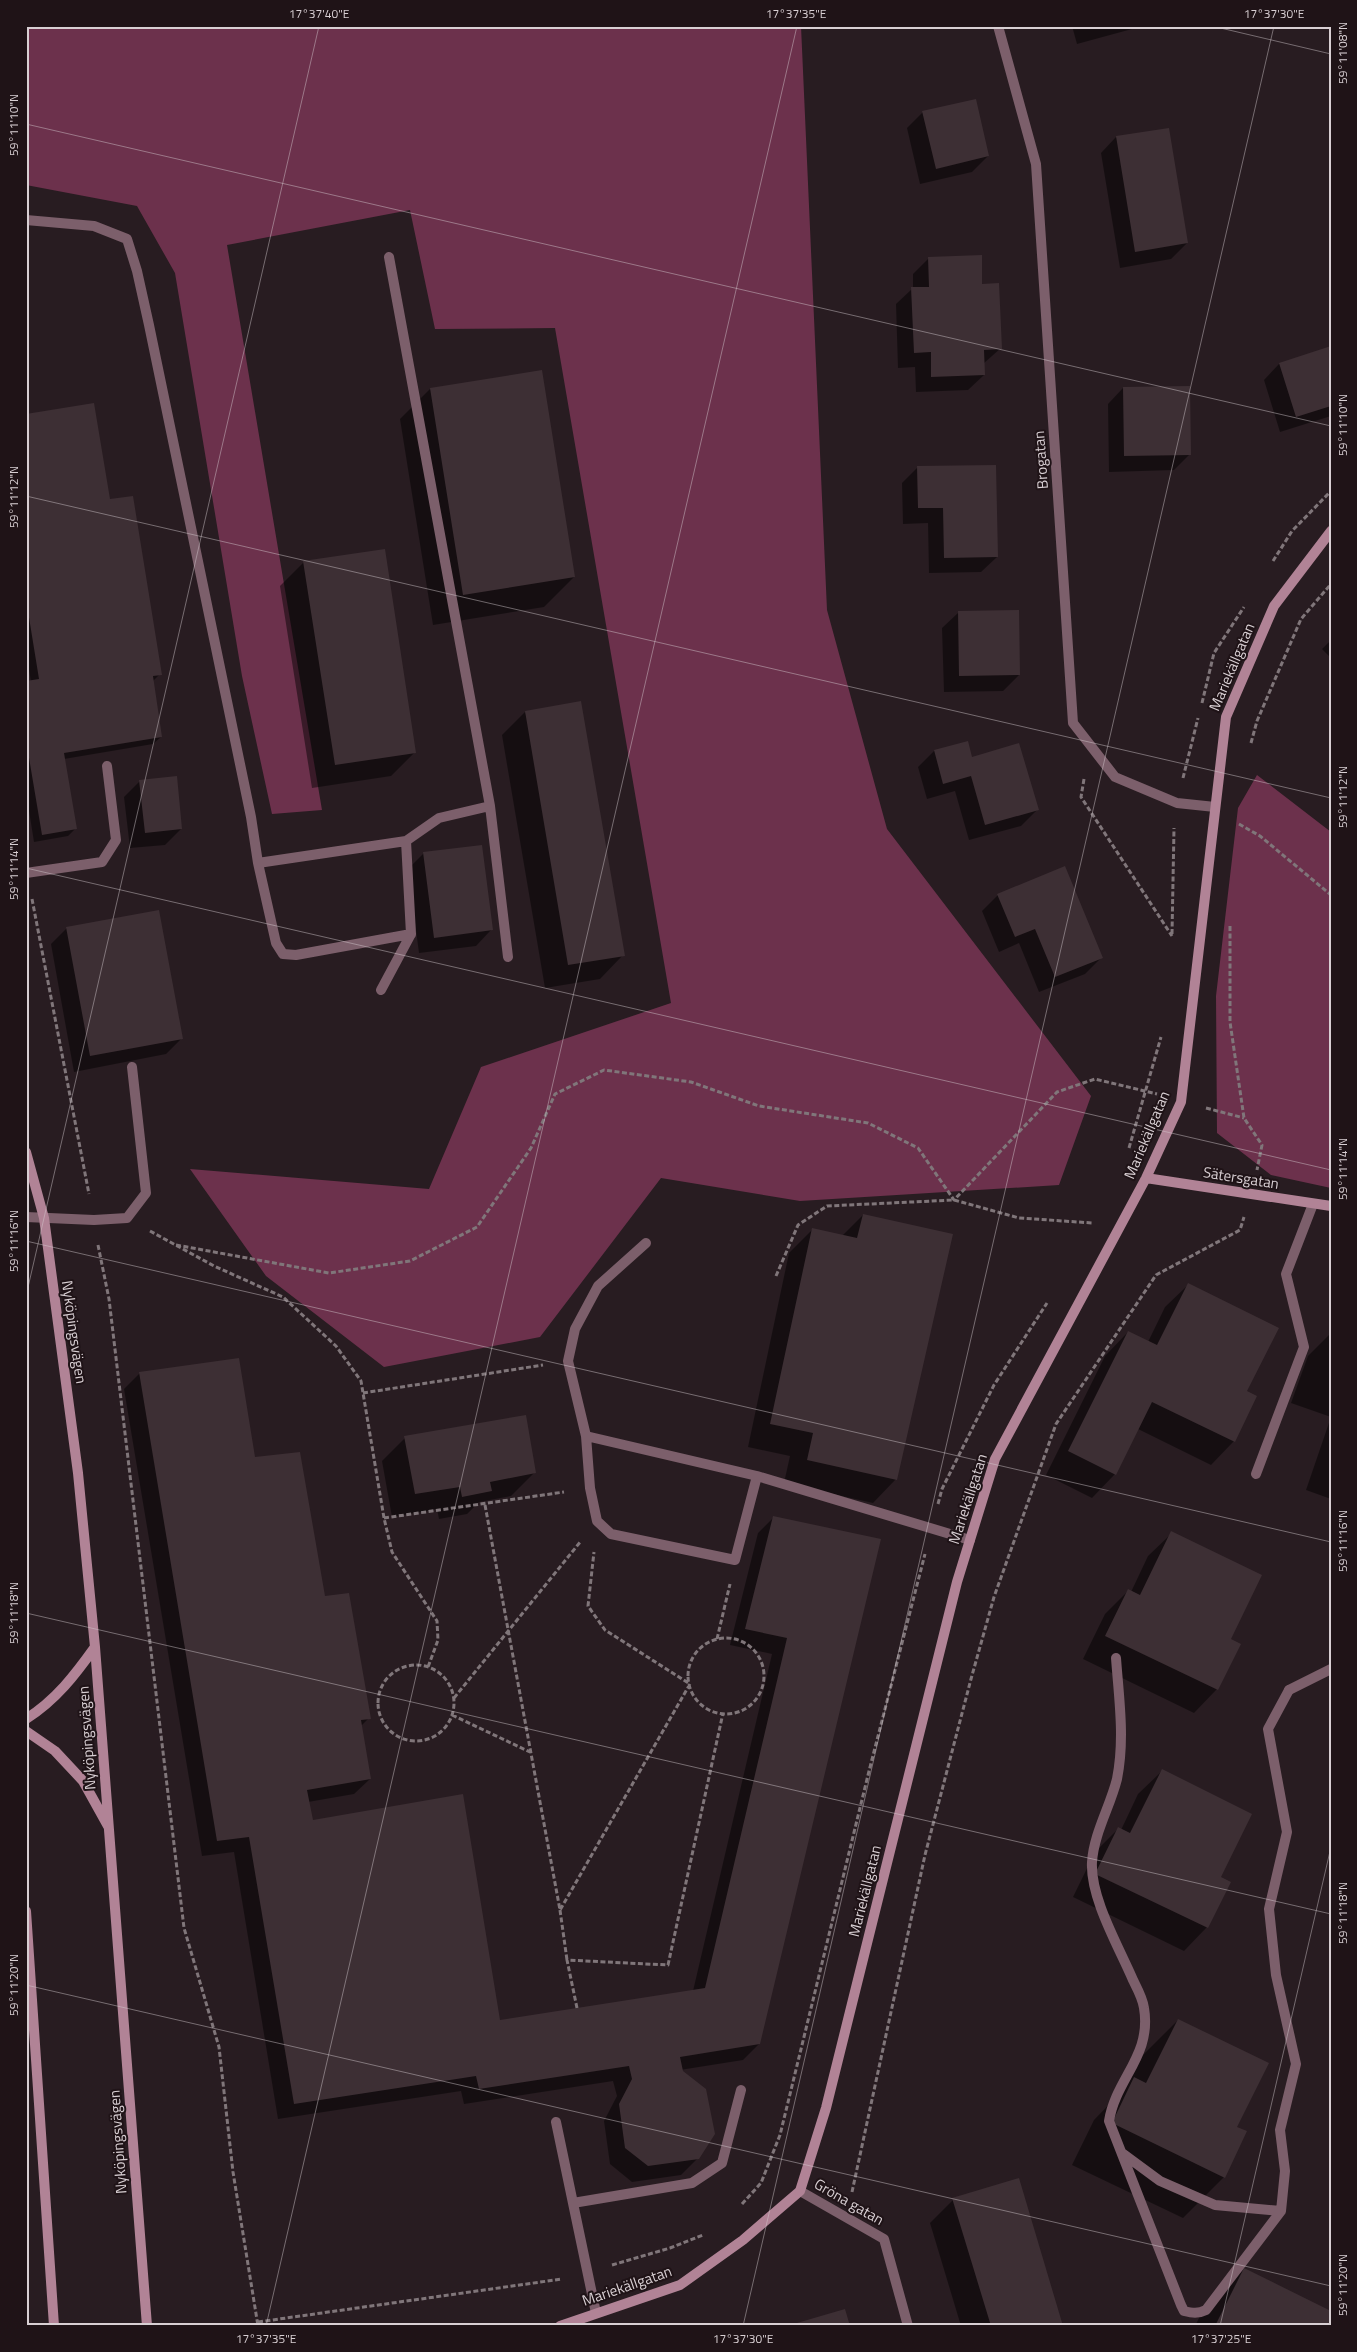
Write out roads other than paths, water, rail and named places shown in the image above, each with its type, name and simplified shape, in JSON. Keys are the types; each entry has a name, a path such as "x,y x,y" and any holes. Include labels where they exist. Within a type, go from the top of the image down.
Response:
{"street":[{"name":"Brogatan","path":"998,26 1036,164 1073,723 1115,777 1177,803 1215,806"},
{"path":"26,220 94,226 126,239 137,271 147,316 251,816 258,863 276,943 283,954 296,955 411,934"},
{"path":"389,257 490,806 508,958"},
{"name":"Mariekällgatan","path":"560,2326 680,2285 743,2240 800,2191 826,2108 957,1582 995,1459 1146,1178 1181,1102 1226,717 1274,606 1331,531"},
{"path":"27,873 102,862 116,840 106,766"},
{"path":"258,863 406,841 439,818 490,806"},
{"path":"381,990 411,934 406,841"},
{"path":"26,1218 94,1220 127,1218 146,1193 132,1067"},
{"name":"Nyköpingsvägen","path":"26,1152 44,1218 78,1473 95,1647 147,2326"},
{"name":"Sätersgatan","path":"1146,1178 1252,1196 1331,1206"},
{"path":"1256,1474 1304,1347 1286,1274 1313,1204"},
{"path":"646,1243 598,1286 575,1329 568,1361 586,1436 590,1488 597,1521 612,1534 735,1560 757,1476"},
{"path":"586,1436 757,1476 970,1540"},
{"path":"26,1719 45,1707 68,1683 95,1647"},
{"path":"1116,1658 1122,1744 1116,1780 1100,1826 1092,1862 1094,1882 1101,1906 1144,2006 1146,2031 1140,2054 1112,2106 1109,2121 1184,2311 1200,2313 1206,2310 1281,2212 1285,2172 1280,2130 1296,2064 1276,1975 1269,1909 1287,1832 1268,1729 1289,1690 1331,1669"},
{"path":"26,1731 54,1751 82,1781 109,1829"},
{"path":"26,1911 54,2326"},
{"path":"573,2203 692,2183 722,2163 741,2090"},
{"path":"556,2122 596,2313"},
{"path":"1122,2153 1160,2182 1215,2205 1281,2212"},
{"name":"Gröna gatan","path":"800,2191 884,2240 908,2326"}]}
